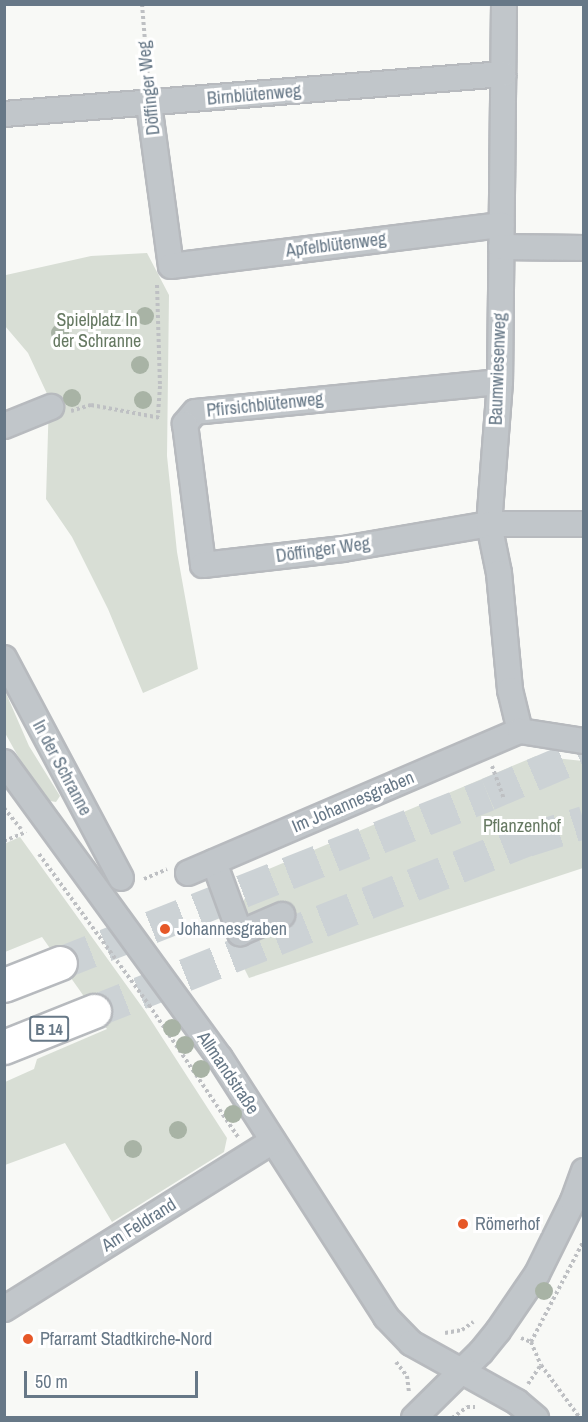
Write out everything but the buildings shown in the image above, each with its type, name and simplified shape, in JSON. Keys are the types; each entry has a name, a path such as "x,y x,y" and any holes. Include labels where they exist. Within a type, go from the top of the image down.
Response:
{"highway":[{"path":"4,986 60,963"},
{"name":"B 14","path":"4,1047 94,1011"}],"street":[{"name":"Baumwiesenweg","path":"504,4 500,382 489,524 499,573 510,690 520,731"},
{"name":"Birnblütenweg","path":"4,114 503,74"},
{"name":"Döffinger Weg","path":"149,104 171,266"},
{"name":"Apfelblütenweg","path":"171,266 501,236 584,248"},
{"name":"Pfirsichblütenweg","path":"184,424 195,412 500,382"},
{"path":"4,426 51,407"},
{"name":"Döffinger Weg","path":"184,424 203,565 343,549 489,524 584,524"},
{"name":"In der Schranne","path":"4,658 130,879"},
{"path":"520,731 584,741"},
{"name":"Im Johannesgraben","path":"188,873 520,731"},
{"name":"Allmandstraße","path":"4,762 220,1058 386,1317 411,1342 517,1402 536,1418"},
{"path":"214,862 240,933 282,915"},
{"name":"Am Feldrand","path":"4,1309 273,1141"},
{"path":"414,1418 481,1352 537,1274 573,1201 584,1171"}],"path":[{"name":"Döffinger Weg","path":"142,4 149,104"},
{"path":"158,417 160,386 157,283 171,266"},
{"name":"Pfirsichblütenweg","path":"51,407 75,410 91,405 184,424"},
{"path":"484,746 504,799"},
{"path":"4,808 31,842"},
{"path":"37,852 149,1005 251,1156"},
{"path":"130,879 165,868 188,873"},
{"path":"531,1342 584,1240"},
{"path":"441,1333 462,1330 475,1320 531,1342 541,1365 580,1418"},
{"path":"390,1354 396,1363"}],"green space":[{"name":"Spielplatz In der Schranne","path":"147,253 169,295 167,456 177,552 198,669 143,693 108,609 72,537 46,499 49,398 28,353 5,326 4,286 6,275 91,256"},
{"path":"5,691 29,746 60,796 56,802 50,801 24,767 5,733"},
{"name":"Pflanzenhof","path":"536,756 583,761 583,868 249,978 227,934 257,874"},
{"path":"20,837 145,1011 227,1138 224,1152 112,1222 65,1143 5,1165 5,1082 34,1069 37,1059 107,1029 42,937 5,952 4,844"}],"tunnel":[{"path":"60,963 488,794 584,753"},
{"path":"94,1011 527,840 584,822"}],"place":[{"name":"Johannesgraben","path":"165,929"},
{"name":"Römerhof","path":"463,1224"},
{"name":"Pfarramt Stadtkirche-Nord","path":"28,1339"}]}
